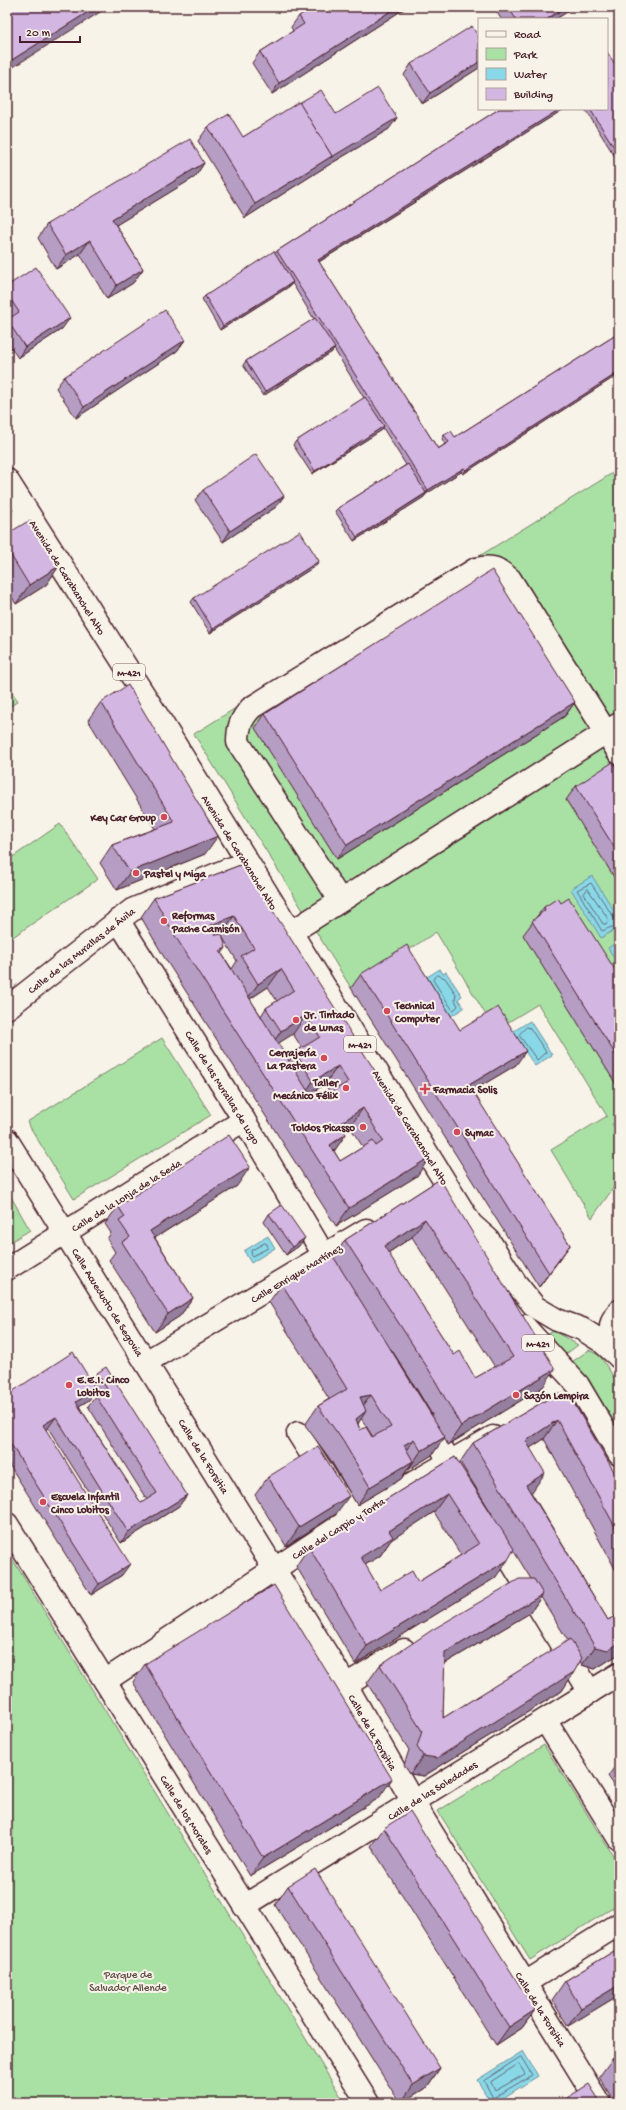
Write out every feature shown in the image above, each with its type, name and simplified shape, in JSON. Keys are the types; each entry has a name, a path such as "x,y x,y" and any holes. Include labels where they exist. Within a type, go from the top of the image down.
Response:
{"street":[{"name":"Avenida de Carabanchel Alto","path":"7,480 160,720 290,933 471,1224 483,1258 520,1320 619,1454"},
{"path":"7,528 28,514"},
{"path":"340,900 238,742 238,728 244,716 251,708 476,569 489,566 499,570 510,579 612,728 619,753"},
{"path":"290,933 612,728"},
{"name":"Calle de las Murallas de Ávila","path":"7,1008 118,920 142,904 228,869 248,864"},
{"name":"Calle de las Murallas de Lugo","path":"118,920 244,1120 349,1296"},
{"name":"Calle de la Lonja de la Seda","path":"7,1269 244,1120"},
{"name":"Calle Acueducto de Segovia","path":"7,1140 146,1362"},
{"path":"424,1193 444,1180"},
{"name":"Calle Enrique Martínez","path":"146,1362 325,1256 384,1218"},
{"name":"Avenida de Carabanchel Alto","path":"471,1224 488,1239 516,1282 535,1307 557,1320 588,1333 601,1341 619,1357"},
{"path":"619,1311 612,1319 610,1328 619,1357"},
{"name":"Calle de la Forsitia","path":"146,1362 346,1686 413,1802 599,2103"},
{"path":"414,1402 590,1692"},
{"name":"Calle del Carpio y Torta","path":"104,1681 352,1518 511,1426"},
{"path":"298,1434 352,1518"},
{"name":"Calle de los Morales","path":"7,1524 368,2103"},
{"path":"502,1593 522,1581"},
{"path":"346,1686 422,1640"},
{"name":"Calle de las Soledades","path":"244,1906 619,1674"},
{"path":"545,1720 619,1839"},
{"path":"525,1983 619,1924"}],"green space":[{"path":"619,469 619,1120 612,1124 619,1135 619,1180 592,1218 551,1150 607,1116 538,1004 495,1030 436,932 351,988 194,734"},
{"path":"7,685 18,701 7,709"},
{"path":"60,824 98,879 7,941 7,861"},
{"path":"162,1038 211,1115 74,1199 27,1122"},
{"path":"7,1190 30,1230 7,1244"},
{"path":"554,1331 578,1345 566,1354 555,1345 548,1334"},
{"path":"589,1350 600,1356 619,1385 619,1437 569,1364"},
{"name":"Parque de Salvador Allende","path":"7,1550 345,2103 7,2103"},
{"path":"544,1745 619,1865 619,1904 530,1960 438,1811"}],"water":[{"path":"592,876 619,918 619,927 601,938 571,889"},
{"path":"619,941 619,963 618,964 608,948"},
{"path":"440,969 443,974 446,972 462,996 458,999 464,1008 451,1016 427,977"},
{"path":"530,1021 552,1055 535,1066 512,1032"},
{"path":"268,1236 275,1248 251,1263 244,1251"},
{"path":"523,2051 538,2076 495,2103 491,2103 477,2080"}],"building":[{"path":"7,7 96,7 7,63"},
{"path":"313,7 322,7 325,12 332,7 397,7 279,83 260,52 304,24 299,16"},
{"path":"508,7 565,7 548,18 515,18"},
{"path":"472,26 478,36 478,63 430,93 411,64"},
{"path":"608,54 619,70 619,155 591,110 608,110"},
{"path":"378,88 397,118 330,158 332,156 299,103 321,90 336,114"},
{"path":"299,102 332,156 255,204 208,127 229,114 243,137"},
{"path":"497,110 558,110 318,260 438,449 449,442 444,435 451,431 455,437 619,333 619,372 466,470 464,468 428,490 277,251"},
{"path":"190,139 204,163 112,219 143,269 117,285 90,240 66,255 47,224"},
{"path":"274,251 293,282 223,326 205,296"},
{"path":"36,267 70,318 25,347 7,320 19,312 7,294 7,286"},
{"path":"165,310 185,340 84,407 64,377"},
{"path":"315,318 335,348 265,392 246,361"},
{"path":"365,397 384,426 315,471 296,441"},
{"path":"256,454 284,496 230,531 203,490"},
{"path":"408,464 426,493 357,537 338,508"},
{"path":"30,520 59,566 29,585 7,549 7,534"},
{"path":"300,531 319,561 213,629 194,598"},
{"path":"492,570 575,702 347,845 265,714"},
{"path":"128,685 218,836 130,872 112,845 174,822 101,702"},
{"path":"613,762 619,771 619,855 576,786"},
{"path":"243,864 430,1157 349,1208 177,939 154,898","holes":["234,916 254,948 241,956 258,984 281,969 294,990 266,1008 281,1031 306,1015 320,1037 295,1052 313,1081 338,1066 348,1082 322,1098 315,1089 309,1093 220,951 226,948 222,934 216,935 211,925","363,1108 383,1141 376,1146 373,1141 340,1161 330,1145 346,1134 339,1124"]},
{"path":"558,898 561,903 569,898 619,976 619,1060 532,921 545,910 544,907"},
{"path":"407,945 460,1030 498,1007 526,1051 469,1085 570,1245 549,1273 361,974"},
{"path":"229,1135 250,1167 150,1231 193,1298 168,1314 122,1242 130,1237 119,1221 125,1217 118,1206"},
{"path":"440,1179 555,1369 461,1426 429,1370 345,1240","holes":["425,1219 513,1357 475,1378 460,1351 454,1355 384,1246"]},
{"path":"282,1205 305,1238 292,1247 269,1214"},
{"path":"331,1253 445,1437 421,1451 414,1439 404,1445 413,1461 370,1487 343,1441 318,1406 347,1389 282,1284","holes":["371,1395 391,1427 372,1437 366,1427 360,1430 356,1419 366,1411 360,1397"]},
{"path":"73,1352 96,1389 76,1402 141,1503 157,1493 96,1396 107,1389 97,1373 106,1367 187,1495 128,1532 56,1417 43,1425 130,1564 99,1584 7,1438 7,1395"},
{"path":"558,1393 569,1395 619,1480 619,1534 557,1420 526,1441 545,1473 526,1485 608,1620 619,1614 619,1643 608,1650 595,1647 473,1443"},
{"path":"318,1446 349,1496 299,1527 268,1477"},
{"path":"455,1457 514,1549 508,1560 367,1646 309,1547","holes":["447,1494 479,1544 418,1582 412,1571 380,1590 361,1557 393,1537 389,1531"]},
{"path":"519,1579 534,1579 543,1594 445,1653 443,1718 570,1639 582,1658 574,1672 437,1758 423,1756 417,1747 422,1731 380,1665 432,1630"},
{"path":"274,1585 392,1779 263,1858 145,1664"},
{"path":"410,1811 535,2010 509,2027 384,1828"},
{"path":"315,1869 440,2068 413,2085 288,1886"},
{"path":"619,1948 619,1985 581,2008 565,1981"},
{"path":"619,2055 619,2070 612,2059"},
{"path":"589,2084 601,2103 559,2103"}],"place":[{"name":"Key Car Group","path":"164,817"},
{"name":"Pastel y Miga","path":"136,873"},
{"name":"Reformas Pache Camisón","path":"164,921"},
{"name":"Technical Computer","path":"387,1011"},
{"name":"Jr. Tintado de Lunas","path":"296,1020"},
{"name":"Cerrajería La Pastera","path":"324,1058"},
{"name":"Taller Mecánico Félix","path":"346,1088"},
{"name":"Farmacia Solis","path":"425,1089"},
{"name":"Toldos Picasso","path":"363,1127"},
{"name":"Symac","path":"457,1132"},
{"name":"E.E.I. Cinco Lobitos","path":"69,1385"},
{"name":"Sazón Lempira","path":"516,1395"},
{"name":"Escuela Infantil Cinco Lobitos","path":"43,1502"}]}
